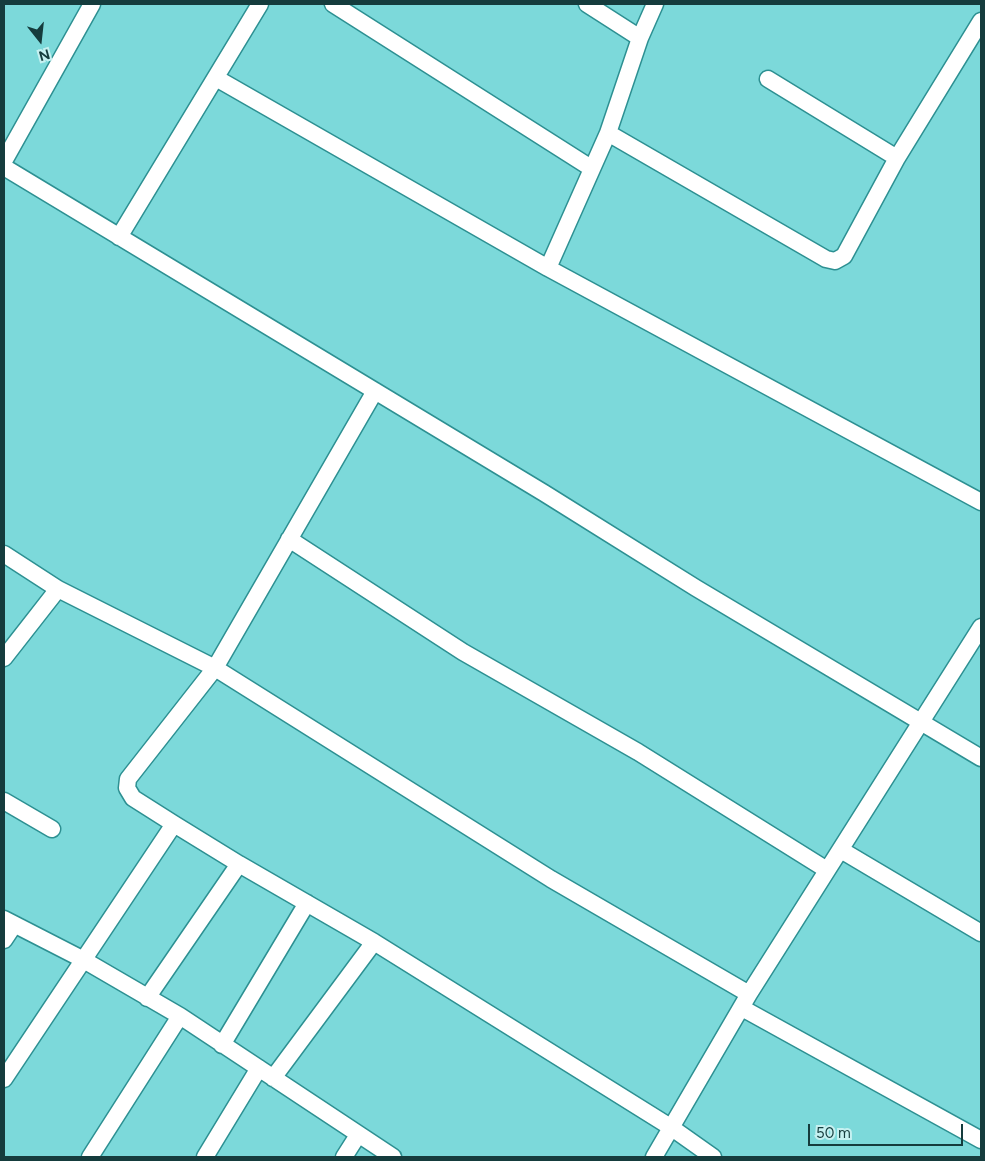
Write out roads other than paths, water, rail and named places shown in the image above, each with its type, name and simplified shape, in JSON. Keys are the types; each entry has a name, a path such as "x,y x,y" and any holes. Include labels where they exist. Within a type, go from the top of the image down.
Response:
{"street":[{"path":"4,161 92,4"},
{"path":"119,237 260,4"},
{"path":"333,4 591,168"},
{"path":"587,4 640,38"},
{"path":"548,268 608,133 640,38 655,4"},
{"path":"608,133 826,259 836,261 844,256 897,158 981,21"},
{"path":"216,78 548,268 981,502"},
{"path":"768,79 897,158"},
{"path":"4,167 696,588 981,758"},
{"path":"375,392 215,668 128,779 127,788 133,798 174,824 238,864 374,942 672,1128 713,1157"},
{"path":"289,539 463,652 638,752 827,870"},
{"path":"4,554 58,589 215,668 745,1001 981,1140"},
{"path":"4,658 58,589"},
{"path":"654,1157 745,1001 981,626"},
{"path":"4,801 52,829"},
{"path":"4,1078 174,824"},
{"path":"841,850 981,934"},
{"path":"147,998 238,864"},
{"path":"222,1045 307,903"},
{"path":"4,940 9,922 82,959 180,1016 393,1157"},
{"path":"274,1078 374,942"},
{"path":"90,1157 180,1016"},
{"path":"205,1157 259,1068"},
{"path":"344,1157 358,1135"}]}
